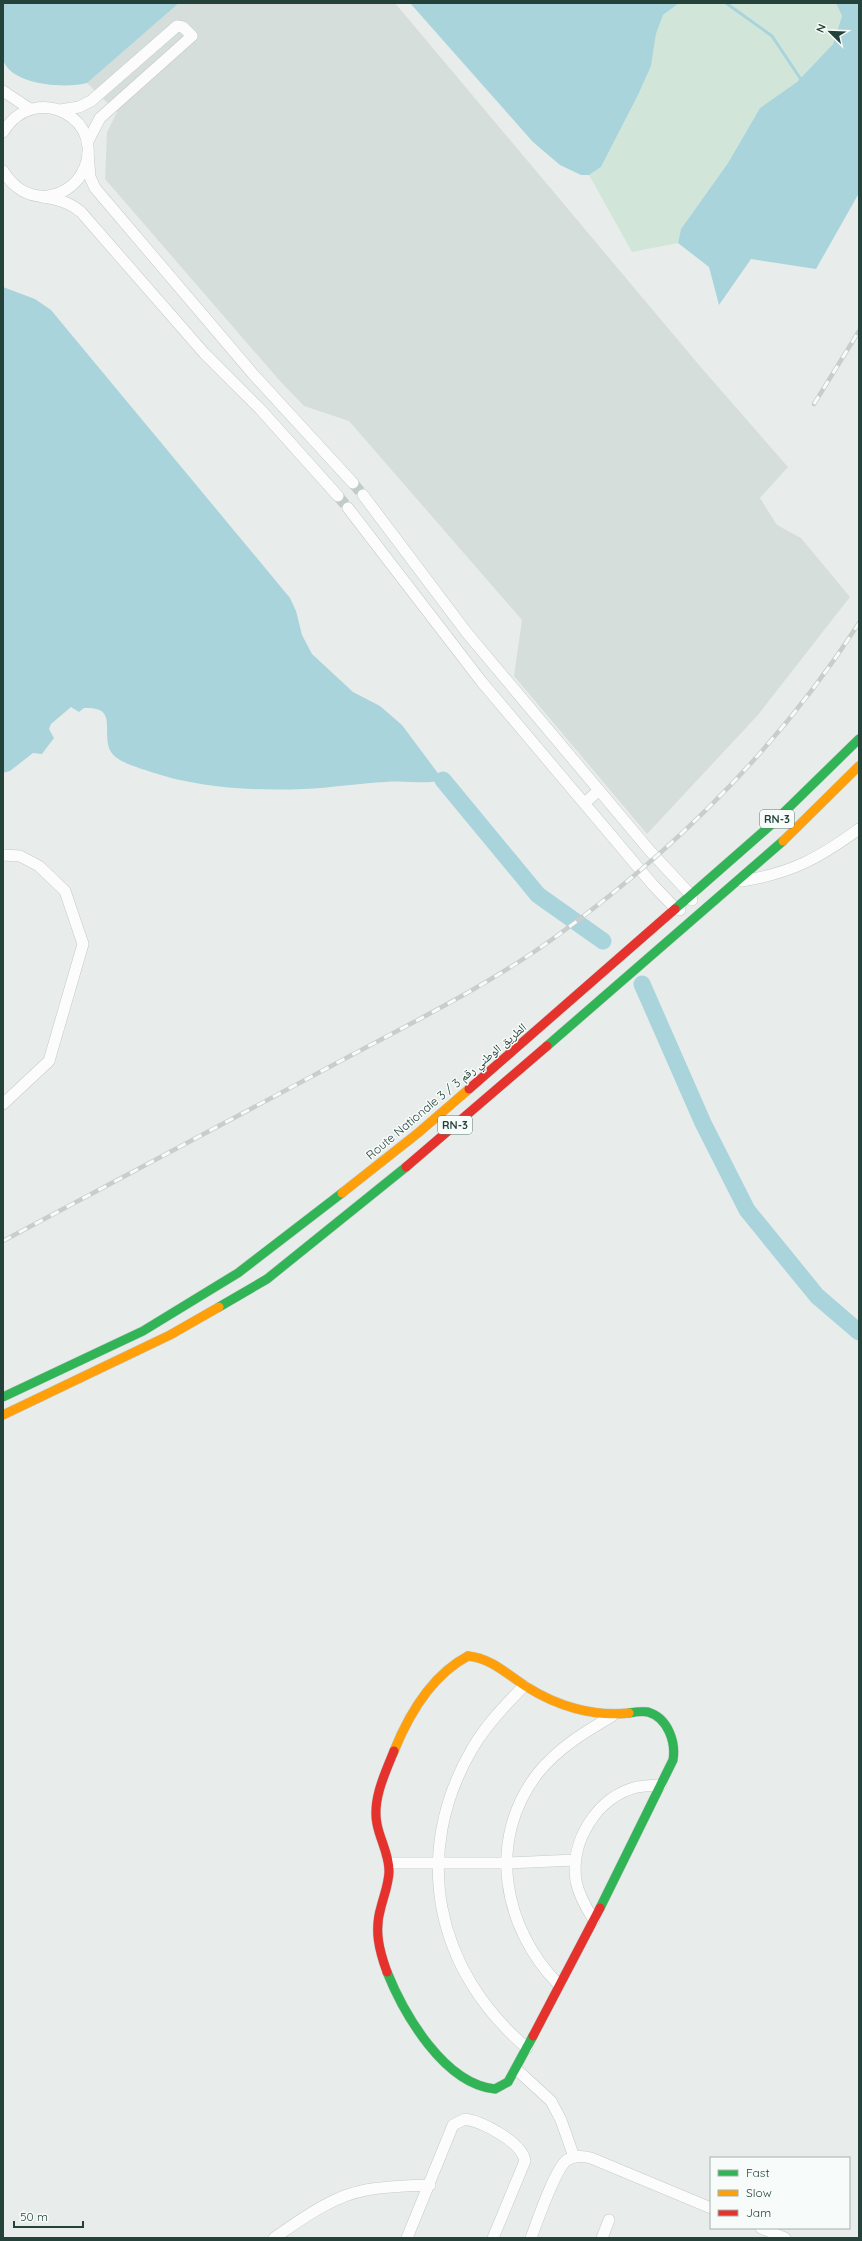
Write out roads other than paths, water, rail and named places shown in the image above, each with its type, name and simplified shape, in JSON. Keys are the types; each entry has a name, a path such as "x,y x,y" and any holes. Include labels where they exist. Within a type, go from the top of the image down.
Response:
{"main road":[{"name":"Route Nationale 3 / الطريق الوطني رقم 3","path":"3,1397 143,1331 238,1273 418,1133 773,823 859,739"},
{"name":"RN-3","path":"3,1416 163,1338 267,1278 423,1153 798,828 859,766"},
{"path":"468,1656 483,1658 524,1686 543,1696 598,1715 612,1716 644,1711 652,1714 669,1731 674,1742 675,1754 594,1920 509,2082 500,2089 489,2089 454,2071 440,2059 412,2020 393,1985 377,1938 378,1914 388,1880 389,1864 376,1818 379,1791 400,1737 430,1690 455,1662 468,1656"}],"street":[{"path":"3,132 9,122 19,114 30,109 45,107 60,110 79,107 91,101 177,26 183,26 192,36 100,118 87,148 85,167 78,179 68,189 55,195 42,197"},
{"path":"3,91 30,109"},
{"path":"60,110 78,123 87,148 90,177 95,188 253,374 352,483"},
{"path":"3,171 10,183 24,193 61,200 72,204 82,212 204,353 261,410 338,496"},
{"path":"363,495 467,633 650,850 690,894 698,915"},
{"path":"348,508 453,644 585,804 675,908 698,915"},
{"path":"453,644 467,633"},
{"path":"526,734 541,722"},
{"path":"585,804 599,790"},
{"path":"736,882 768,877 793,869 816,858 859,829"},
{"path":"3,855 20,856 38,866 65,891 83,944 50,1061 3,1104"},
{"path":"524,1686 488,1726 472,1748 454,1785 442,1824 437,1864 440,1901 449,1937 463,1971 482,2002 506,2030 527,2048"},
{"path":"559,1985 534,1956 516,1921 510,1896 507,1863 509,1839 515,1815 524,1792 538,1773 574,1739 612,1716"},
{"path":"594,1920 583,1902 576,1882 575,1860 581,1836 599,1810 613,1798 636,1787 661,1785"},
{"path":"389,1864 507,1863 575,1860"},
{"path":"516,2069 551,2101 561,2120 574,2156"},
{"path":"407,2238 454,2125 458,2121 471,2120 492,2129 513,2143 524,2154 525,2161 493,2238"},
{"path":"530,2238 559,2170 568,2159 574,2156 591,2158 710,2208"},
{"path":"274,2238 320,2208 365,2190 430,2185"},
{"path":"602,2238 609,2220"},
{"path":"763,2229 785,2238"}],"water":[{"path":"3,3 179,3 87,83 78,85 53,85 27,80 16,75 7,68 2,53"},
{"path":"410,3 679,3 663,15 656,34 651,66 638,95 601,167 589,175 581,175 560,165 533,142"},
{"path":"836,3 859,3 859,193 816,269 751,259 719,305 709,267 678,243 681,229 728,163 760,108 797,82 833,44 842,16"},
{"path":"3,287 35,299 51,310 290,598 296,611 302,635 312,654 353,692 380,706 402,725 443,780 429,782 393,782 284,789 245,789 205,785 167,777 128,764 118,759 111,752 108,745 107,722 102,711 84,708 79,712 71,707 51,724 49,729 54,738 42,754 33,753 10,771 3,773"}],"waterway":[{"path":"726,3 772,36 802,81"},
{"path":"443,780 538,895 603,941"},
{"path":"642,984 703,1123 747,1210 817,1296 859,1332"}],"tunnel":[{"path":"353,483 363,495"},
{"path":"338,496 348,508"}],"railway":[{"path":"814,404 859,331"},
{"path":"3,1241 447,1004 502,973 554,938 641,870 721,795 759,754 794,712 828,669 859,623"}]}
